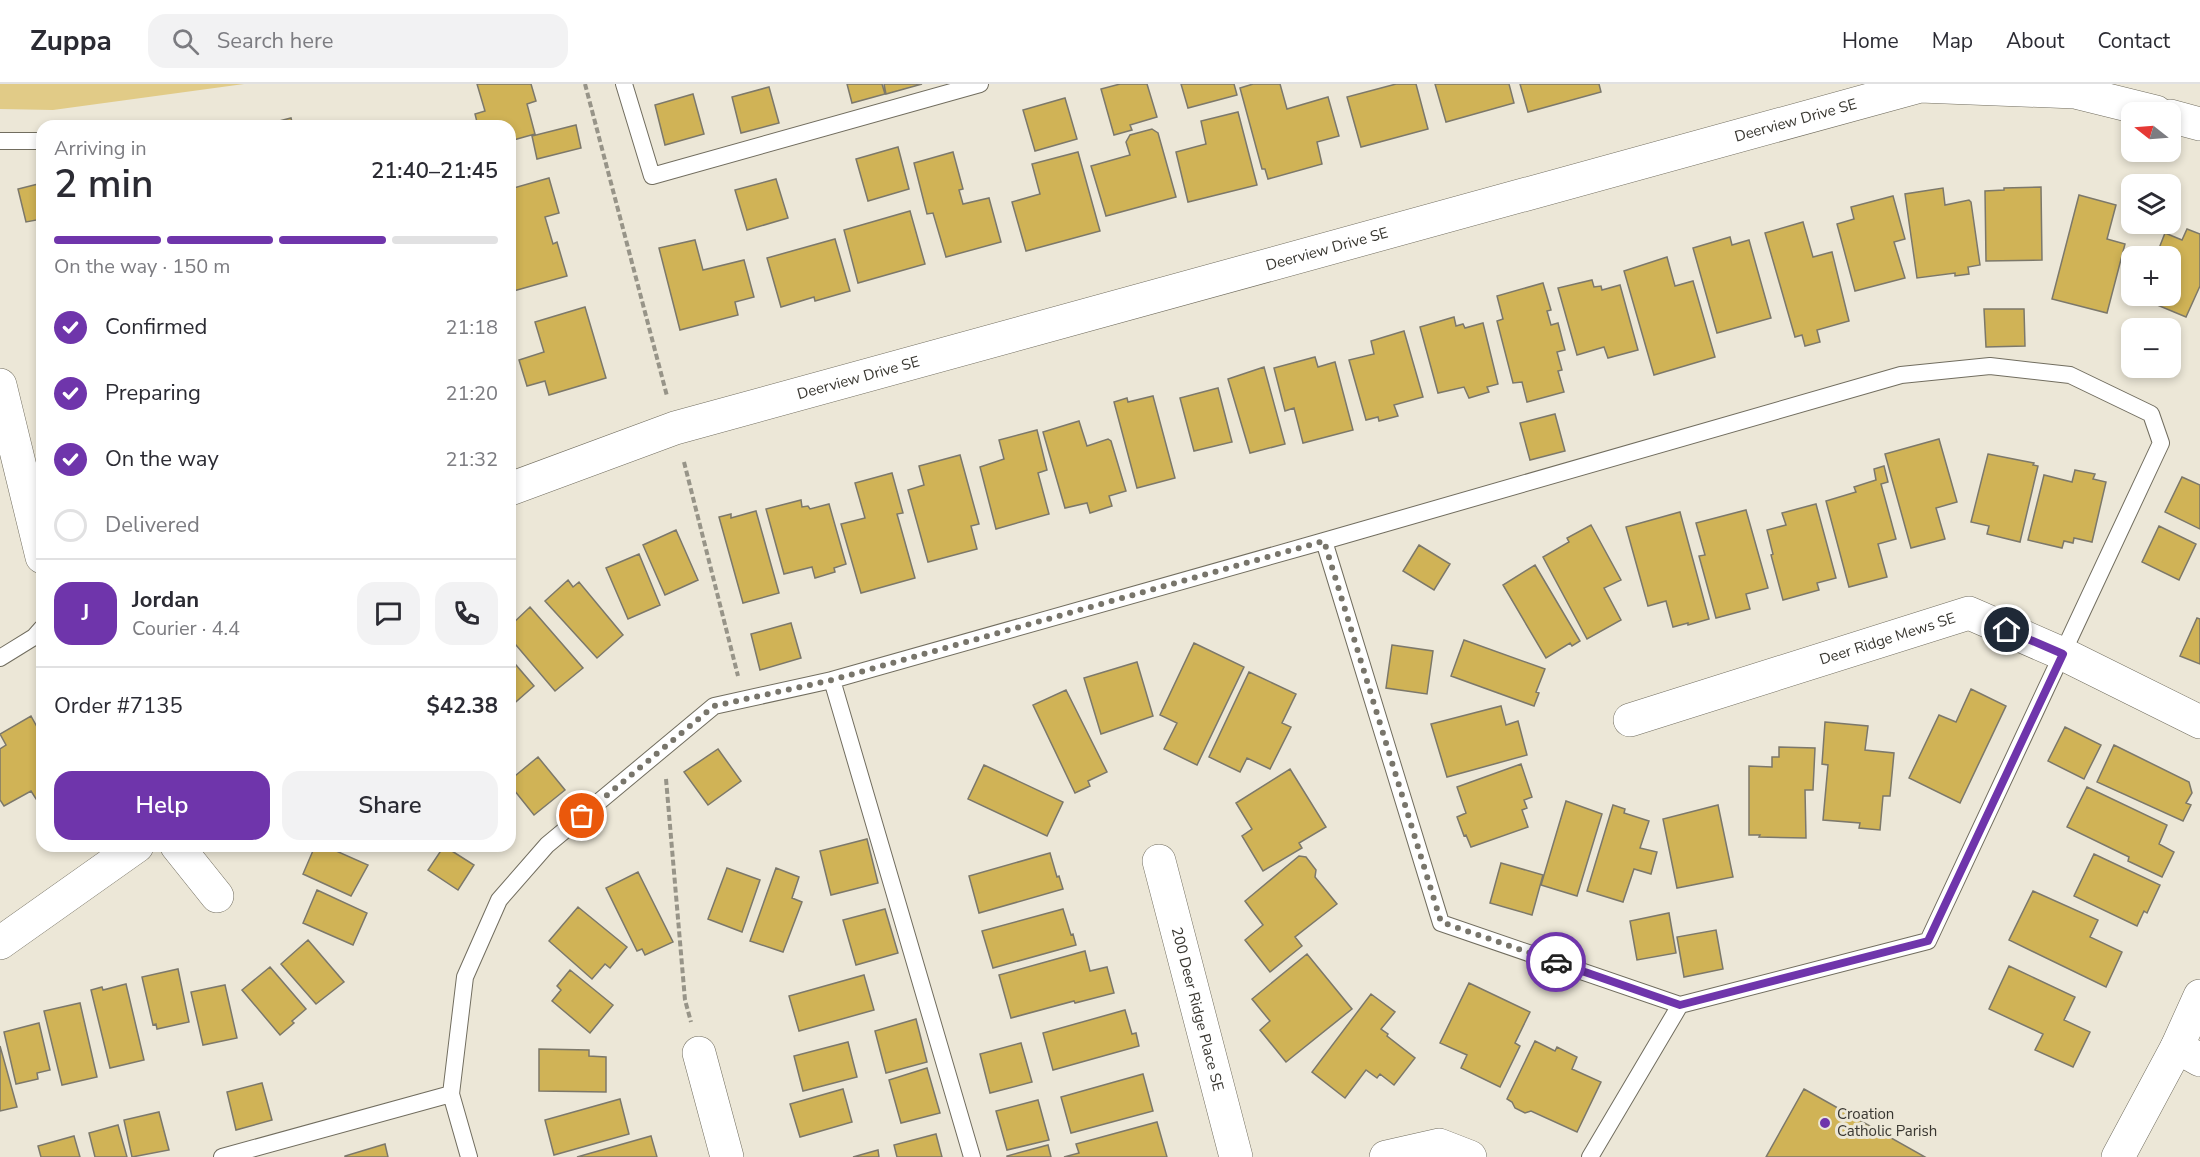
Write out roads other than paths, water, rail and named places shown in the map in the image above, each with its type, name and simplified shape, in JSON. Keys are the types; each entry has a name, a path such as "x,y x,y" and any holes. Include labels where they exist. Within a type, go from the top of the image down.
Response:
{"street":[{"name":"Deerview Drive SE","path":"516,487 675,428 1920,85 2075,92 2121,103"},
{"path":"2181,119 2200,124"},
{"path":"0,385 36,532"},
{"name":"Deer Ridge Mews SE","path":"1630,720 1969,613 2063,654 2200,722"},
{"path":"0,943 129,852"},
{"path":"182,852 217,896"},
{"name":"200 Deer Ridge Place SE","path":"1159,861 1236,1157"},
{"path":"2118,1157 2188,1054 2200,996"},
{"path":"699,1053 727,1157"},
{"path":"1386,1157 1439,1145 1470,1157"}],"lane":[{"path":"624,84 652,176 980,84"},
{"path":"0,141 36,141"},
{"path":"469,1157 451,1094 465,977 499,900 547,846 714,706 832,680 1901,375 1990,366 2070,375 2151,414 2161,443 1928,941 1680,1005 1441,922 1324,541"},
{"path":"0,658 36,635"},
{"path":"832,680 972,1157"},
{"path":"1590,1157 1680,1005"},
{"path":"222,1157 451,1094"}],"place":[{"name":"Croation Catholic Parish","path":"1825,1123"}]}
